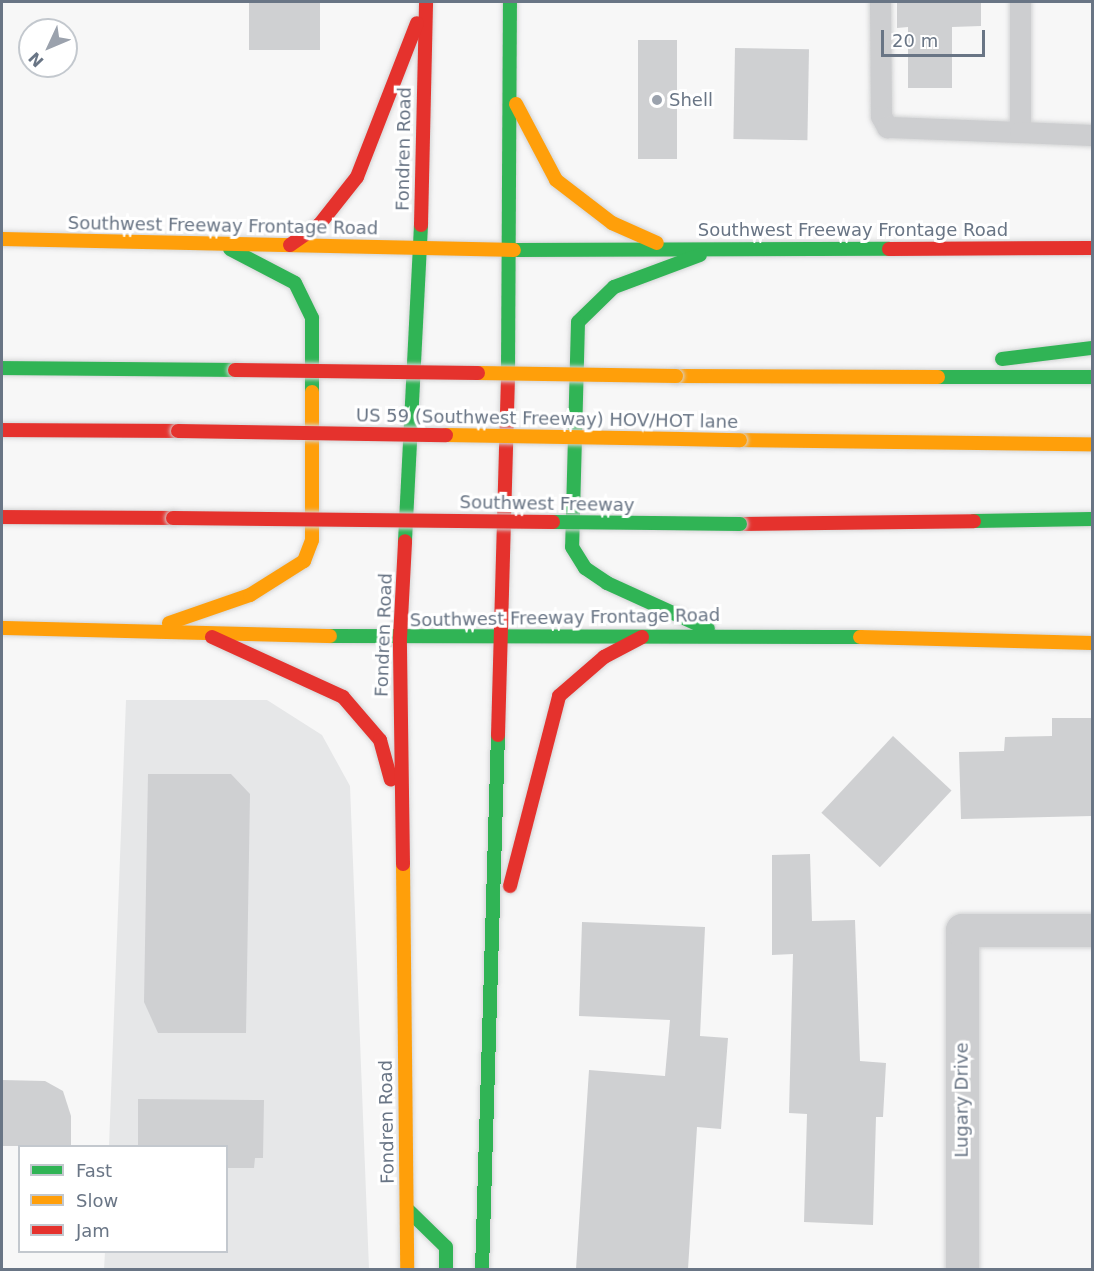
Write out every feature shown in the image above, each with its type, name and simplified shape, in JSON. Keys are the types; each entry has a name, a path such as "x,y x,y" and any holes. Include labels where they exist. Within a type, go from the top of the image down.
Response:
{"main road":[{"path":"290,245 319,225 357,177 426,2"},
{"name":"Fondren Road","path":"407,1269 400,638 420,249 426,2"},
{"path":"482,1269 495,958 498,635 512,250 510,2"},
{"path":"511,93 556,180 612,224 667,247"},
{"name":"Southwest Freeway Frontage Road","path":"2,239 512,250 667,247 1092,248"},
{"path":"150,629 275,582 304,561 312,540 312,318 305,296 277,270 215,242"},
{"path":"719,634 607,583 585,568 572,547 578,321 614,287 722,247"},
{"path":"880,375 1092,348"},
{"path":"2,368 676,376 1092,377"},
{"name":"US 59 (Southwest Freeway) HOV/HOT lane","path":"2,430 1092,444"},
{"name":"Southwest Freeway","path":"2,517 740,524 1092,519"},
{"name":"Southwest Freeway Frontage Road","path":"2,628 150,629 400,638 719,634 1092,643"},
{"path":"196,631 343,697 380,740 401,817"},
{"path":"495,958 551,713 582,674 647,634"},
{"path":"407,1209 446,1247 446,1269"}],"street":[{"name":"Lugary Drive","path":"962,1269 962,930 1092,930"}],"lane":[{"path":"880,2 880,116 887,127 1092,135"},
{"path":"1020,2 1020,132"}],"shaded area":[{"path":"126,700 267,700 322,735 350,786 369,1269 104,1269 105,1253 228,1253 228,1145 109,1145"}],"building":[{"path":"249,2 320,2 320,50 249,50"},
{"path":"897,2 981,2 981,26 952,27 952,88 908,88 908,27 897,28"},
{"name":"Shell","path":"638,40 677,40 677,159 638,159"},
{"path":"735,48 809,49 807,140 733,139"},
{"path":"1052,718 1092,718 1092,816 961,819 959,752 1004,751 1005,737 1052,736"},
{"path":"893,736 952,791 880,867 821,813"},
{"path":"148,774 231,774 250,794 246,1033 158,1033 144,1002"},
{"path":"810,854 812,921 855,920 860,1061 886,1063 883,1117 876,1117 873,1225 804,1222 807,1114 789,1113 793,954 772,955 772,855"},
{"path":"582,922 705,927 700,1036 728,1038 721,1129 697,1127 688,1269 576,1269 589,1070 665,1076 670,1020 579,1016"},
{"path":"2,1080 45,1081 63,1091 71,1116 71,1145 2,1146"},
{"path":"138,1099 264,1100 263,1158 255,1158 254,1168 228,1168 228,1145 138,1145"}],"traffic: fast":[{"path":"508,373 510,2"},
{"path":"405,541 421,225"},
{"path":"230,249 295,283 312,318 312,392"},
{"path":"514,250 889,249"},
{"path":"700,255 614,287 578,322 572,547 585,568 607,583 708,629"},
{"path":"1002,359 1092,348"},
{"path":"2,368 235,370"},
{"path":"938,377 1092,377"},
{"path":"974,521 1092,519"},
{"path":"553,522 740,524"},
{"path":"330,636 860,637"},
{"path":"482,1270 498,735"},
{"path":"407,1209 446,1247 446,1270"}],"traffic: slow":[{"path":"516,104 556,180 612,223 657,243"},
{"path":"2,239 514,250"},
{"path":"478,373 676,376"},
{"path":"676,376 938,377"},
{"path":"169,623 250,595 304,561 312,540 312,392"},
{"path":"446,435 740,440"},
{"path":"740,440 1092,444"},
{"path":"2,628 330,636"},
{"path":"860,637 1092,643"},
{"path":"403,864 407,1270"}],"traffic: jam":[{"path":"421,225 426,2"},
{"path":"290,245 319,225 357,177 417,23"},
{"path":"889,249 1092,248"},
{"path":"235,370 478,373"},
{"path":"498,735 508,373"},
{"path":"2,430 178,431"},
{"path":"178,431 446,435"},
{"path":"2,517 173,518"},
{"path":"173,518 553,522"},
{"path":"740,524 974,521"},
{"path":"403,864 400,638 405,541"},
{"path":"212,637 343,697 380,740 391,780"},
{"path":"510,886 559,696 604,657 642,637"}],"place":[{"name":"Shell","path":"657,100"}]}
